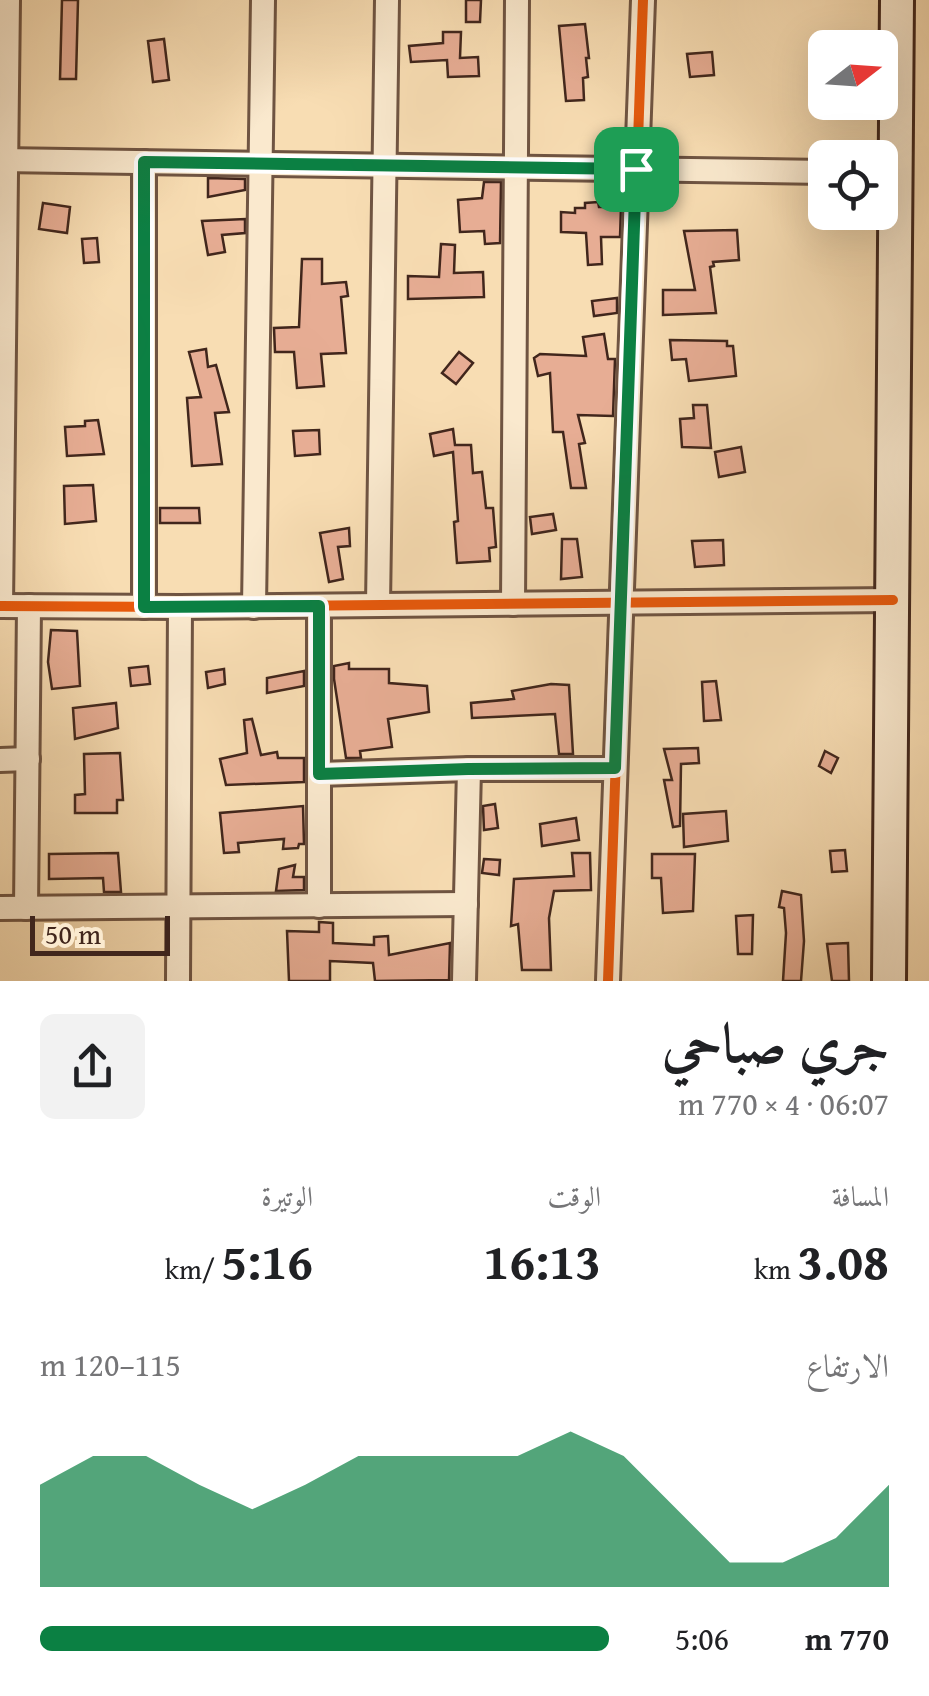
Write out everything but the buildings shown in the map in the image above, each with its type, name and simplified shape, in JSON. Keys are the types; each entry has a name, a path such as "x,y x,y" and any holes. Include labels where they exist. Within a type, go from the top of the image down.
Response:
{"main road":[{"path":"890,140 898,0"},
{"path":"889,230 892,600 889,981"}],"street":[{"path":"8,0 0,606 180,608 892,600"},
{"path":"254,607 263,0"},
{"path":"378,606 387,0"},
{"path":"514,604 517,0"},
{"path":"608,981 643,0"},
{"path":"3,160 808,172"},
{"path":"144,162 144,607"},
{"path":"26,908 29,606"},
{"path":"319,606 319,906"},
{"path":"178,981 180,608"},
{"path":"0,760 28,759"},
{"path":"319,774 615,768"},
{"path":"464,981 468,769"},
{"path":"0,908 466,904"}],"cycle path":[{"path":"608,981 643,0"},
{"path":"0,606 893,600"}],"route":[{"path":"144,162 636,169 615,768 319,774 319,606 144,607 144,162"}]}
